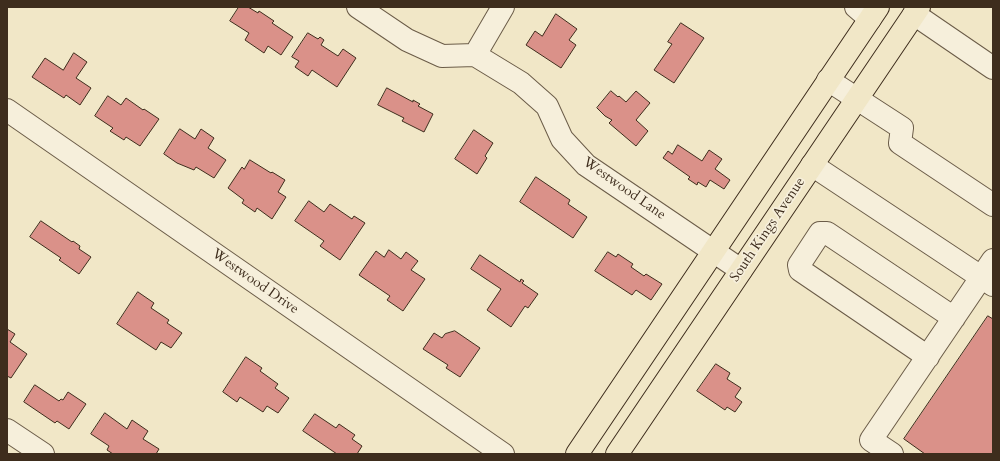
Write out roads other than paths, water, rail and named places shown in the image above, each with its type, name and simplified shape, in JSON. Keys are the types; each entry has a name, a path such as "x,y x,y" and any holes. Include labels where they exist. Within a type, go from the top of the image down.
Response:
{"main road":[{"path":"577,454 828,80 868,11"},
{"name":"South Kings Avenue","path":"618,454 917,11"}],"street":[{"path":"358,7 407,40 442,56 475,55 503,7"},
{"path":"917,11 993,68"},
{"name":"Westwood Lane","path":"475,55 521,83 547,106 562,139 586,165 741,270"},
{"path":"828,80 902,128 900,143 993,205"},
{"name":"Westwood Drive","path":"7,110 503,454"},
{"path":"812,165 989,274 954,318 867,447 892,454"},
{"path":"928,357 800,270 799,265 820,233 827,233 954,318"},
{"path":"7,430 42,454"}]}
